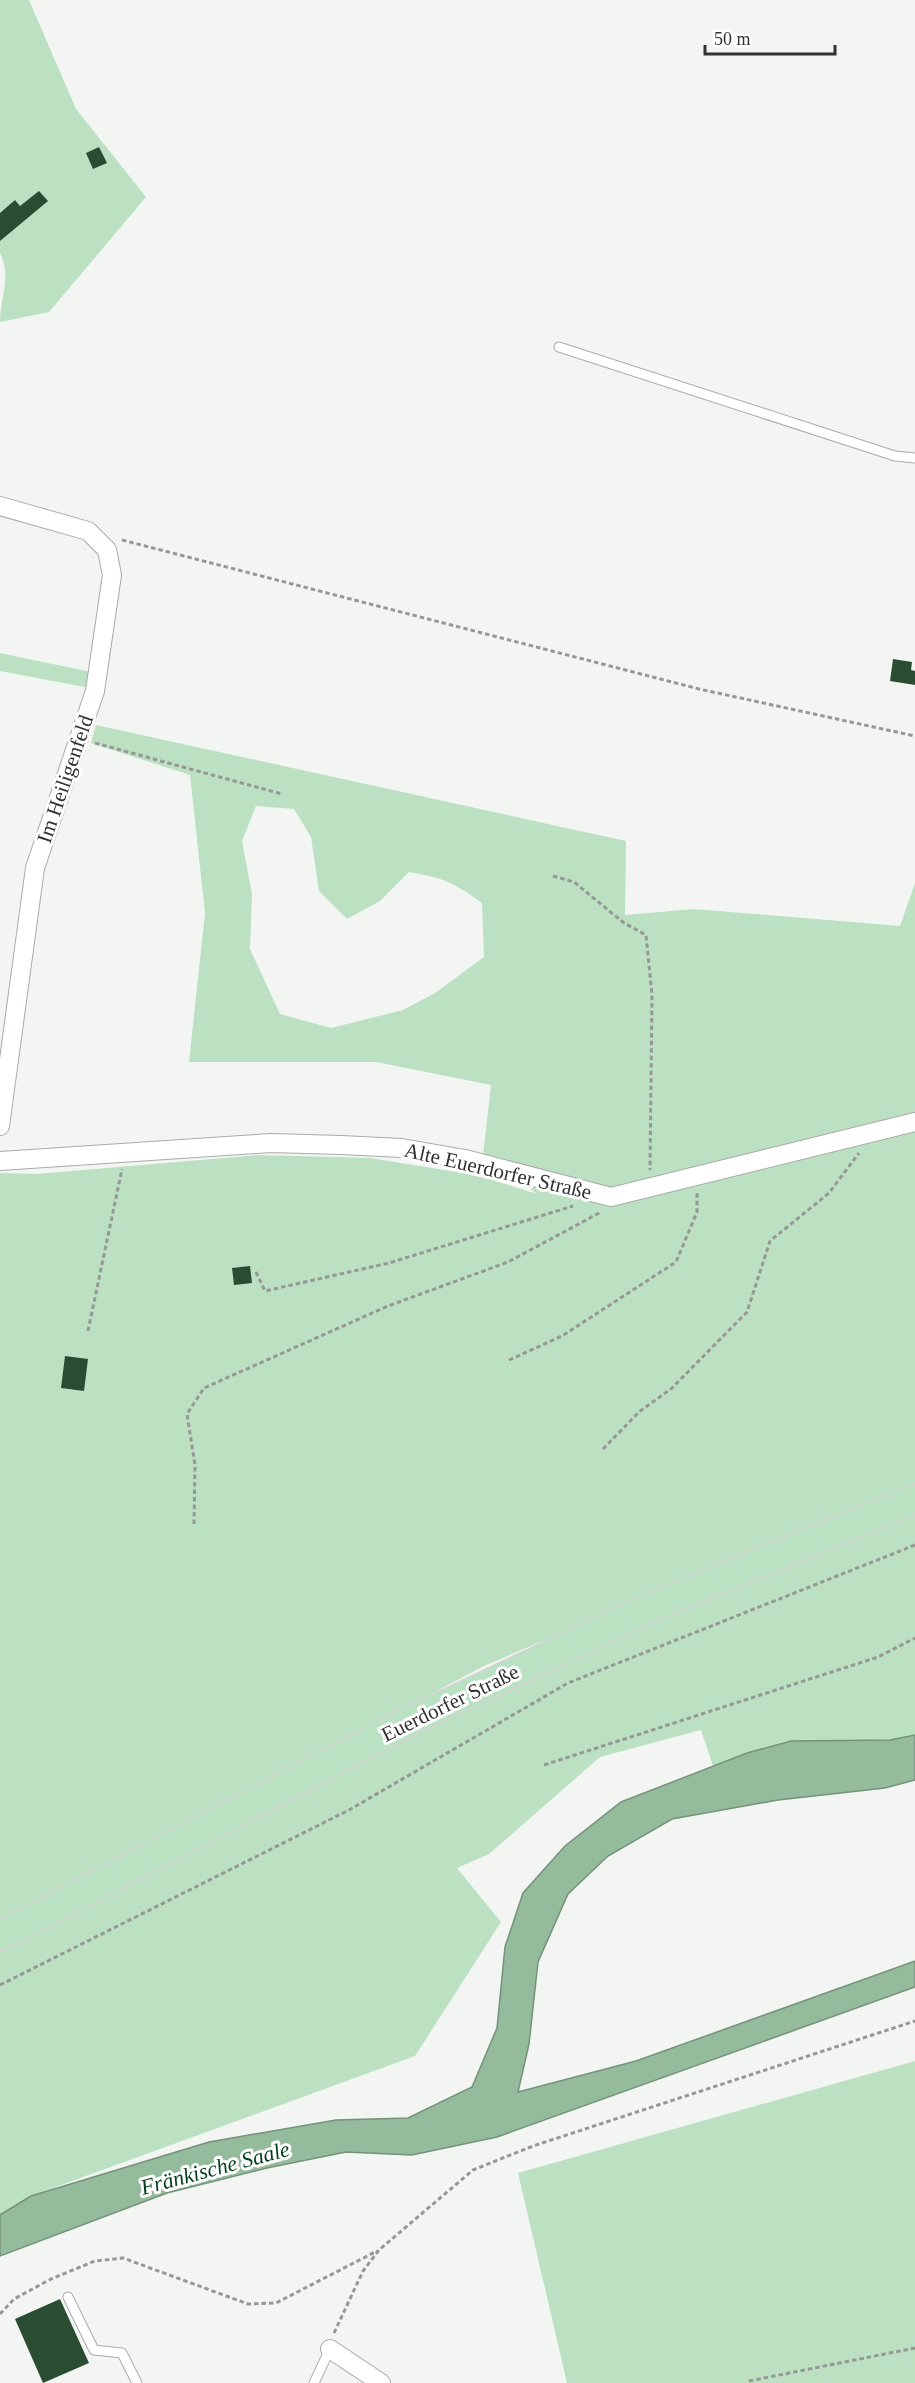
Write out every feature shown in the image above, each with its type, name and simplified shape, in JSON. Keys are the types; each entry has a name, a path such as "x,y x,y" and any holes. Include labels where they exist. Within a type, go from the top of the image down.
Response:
{"main road":[{"name":"Euerdorfer Straße","path":"0,1936 412,1720 646,1610 915,1499"}],"street":[{"name":"Im Heiligenfeld","path":"0,506 88,531 107,550 112,575 95,691 35,868 0,1126"},
{"name":"Alte Euerdorfer Straße","path":"0,1161 271,1143 402,1149 465,1159 611,1197 915,1122"},
{"path":"330,2349 381,2383"}],"lane":[{"path":"559,347 895,456 915,458"},
{"path":"68,2297 94,2350 122,2353 137,2383"},
{"path":"314,2383 330,2349"}],"path":[{"path":"121,539 699,689 915,736"},
{"path":"79,739 282,794"},
{"path":"553,876 574,882 624,923 646,935 652,994 650,1187"},
{"path":"603,1449 639,1412 672,1388 747,1312 770,1241 829,1193 859,1156 856,1137"},
{"path":"88,1331 125,1153"},
{"path":"508,1360 562,1336 676,1262 697,1212 698,1175"},
{"path":"256,1272 265,1291 389,1263 545,1214 611,1197"},
{"path":"194,1524 195,1465 187,1414 204,1388 388,1306 508,1262 601,1212 611,1197"},
{"path":"0,1985 349,1810 568,1683 915,1545"},
{"path":"544,1766 878,1657 915,1638"},
{"path":"330,2349 336,2325 363,2271 379,2250 473,2170 533,2146 915,2021"},
{"path":"0,2314 14,2299 51,2278 96,2261 123,2258 248,2304 276,2303 379,2250"},
{"path":"749,2381 915,2348"}],"shaded area":[{"path":"0,0 29,0 76,109 146,197 49,312 0,322 5,271 0,253"},
{"path":"0,653 91,672 90,688 0,671"},
{"path":"96,725 626,841 625,915 694,909 900,926 915,883 915,1484 484,1666 0,1923 0,1173 36,1174 259,1155 370,1158 476,1175 537,1194 483,1155 491,1085 376,1062 189,1062 205,913 190,775 91,743","holes":["256,806 294,809 311,837 319,891 347,919 380,901 409,872 431,876 448,882 482,903 484,957 435,993 403,1010 331,1028 280,1014 250,949 252,894 242,841"]},
{"path":"915,1510 915,1735 890,1740 791,1741 713,1766 701,1730 600,1757 489,1854 457,1868 501,1922 415,2056 31,2196 0,2215 0,1946 467,1706 822,1547"},
{"path":"915,2061 915,2383 567,2383 518,2173"}],"water":[{"name":"Fränkische Saale","path":"915,1735 915,1780 885,1788 778,1800 672,1819 608,1856 568,1894 538,1962 529,2044 518,2092 636,2061 915,1961 915,1987 497,2137 412,2155 346,2152 267,2168 167,2193 0,2256 0,2215 31,2196 209,2142 336,2120 408,2118 472,2087 497,2028 505,1947 523,1893 565,1846 621,1802 747,1753 791,1741 890,1740"}],"building":[{"path":"99,147 107,163 93,169 86,153"},
{"path":"39,191 48,201 0,241 0,213 15,200 20,206"},
{"path":"893,659 912,662 911,670 915,671 915,685 890,681"},
{"path":"250,1266 252,1283 234,1285 232,1268"},
{"path":"65,1356 88,1359 84,1391 61,1388"},
{"path":"60,2299 89,2363 43,2383 15,2319"}]}
